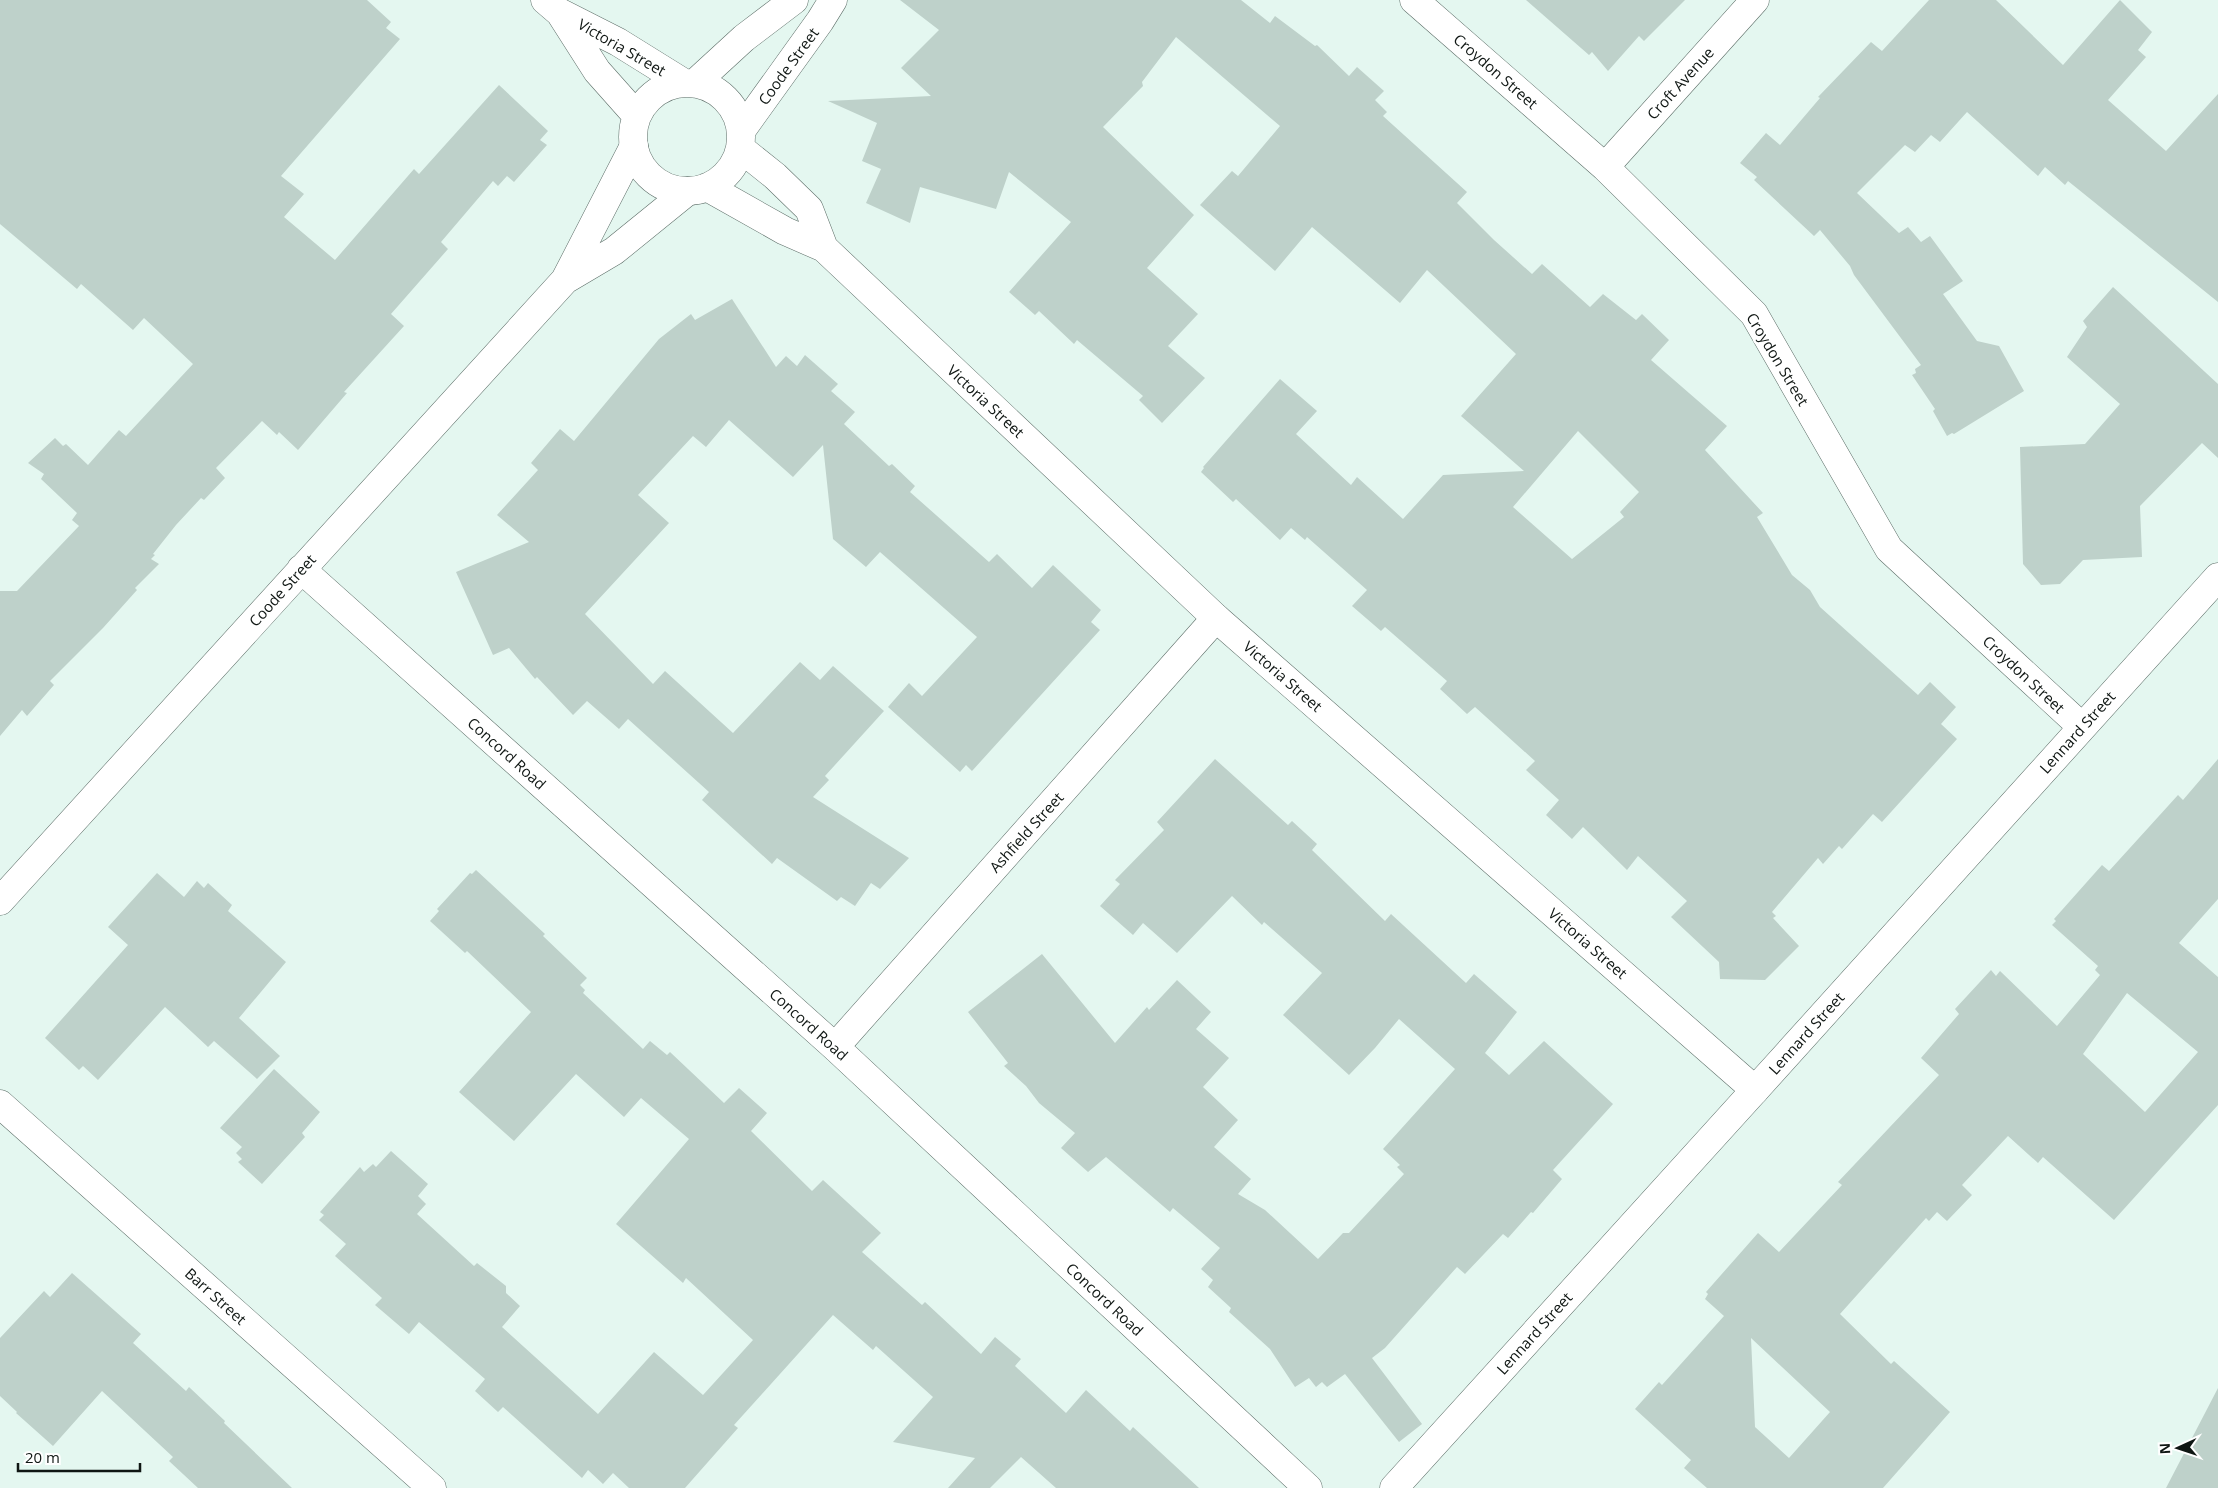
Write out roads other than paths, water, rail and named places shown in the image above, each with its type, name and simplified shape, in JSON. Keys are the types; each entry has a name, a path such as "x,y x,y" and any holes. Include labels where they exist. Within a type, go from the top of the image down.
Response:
{"street":[{"path":"689,83 794,0"},
{"name":"Coode Street","path":"740,139 833,0"},
{"name":"Croydon Street","path":"1414,0 1605,167 1754,314 1889,550 2082,727"},
{"name":"Croft Avenue","path":"1605,167 1755,0"},
{"name":"Victoria Street","path":"552,6 689,83"},
{"name":"Victoria Street","path":"552,6 597,71 637,116"},
{"path":"689,83 712,88 726,99 736,113 740,139 734,165 722,178 697,189 672,189 653,178 638,160 634,146 634,130 637,116 645,103 656,93 669,86 689,83"},
{"name":"Victoria Street","path":"740,139 809,209 824,248"},
{"name":"Coode Street","path":"0,901 565,280 634,146"},
{"name":"Victoria Street","path":"697,189 824,248 1216,618 1755,1090"},
{"name":"Coode Street","path":"565,280 614,251 697,189"},
{"name":"Concord Road","path":"301,569 836,1047 1308,1488"},
{"name":"Lennard Street","path":"1394,1488 2218,577"},
{"name":"Ashfield Street","path":"836,1047 1216,618"},
{"name":"Barr Street","path":"0,1104 432,1488"}]}
